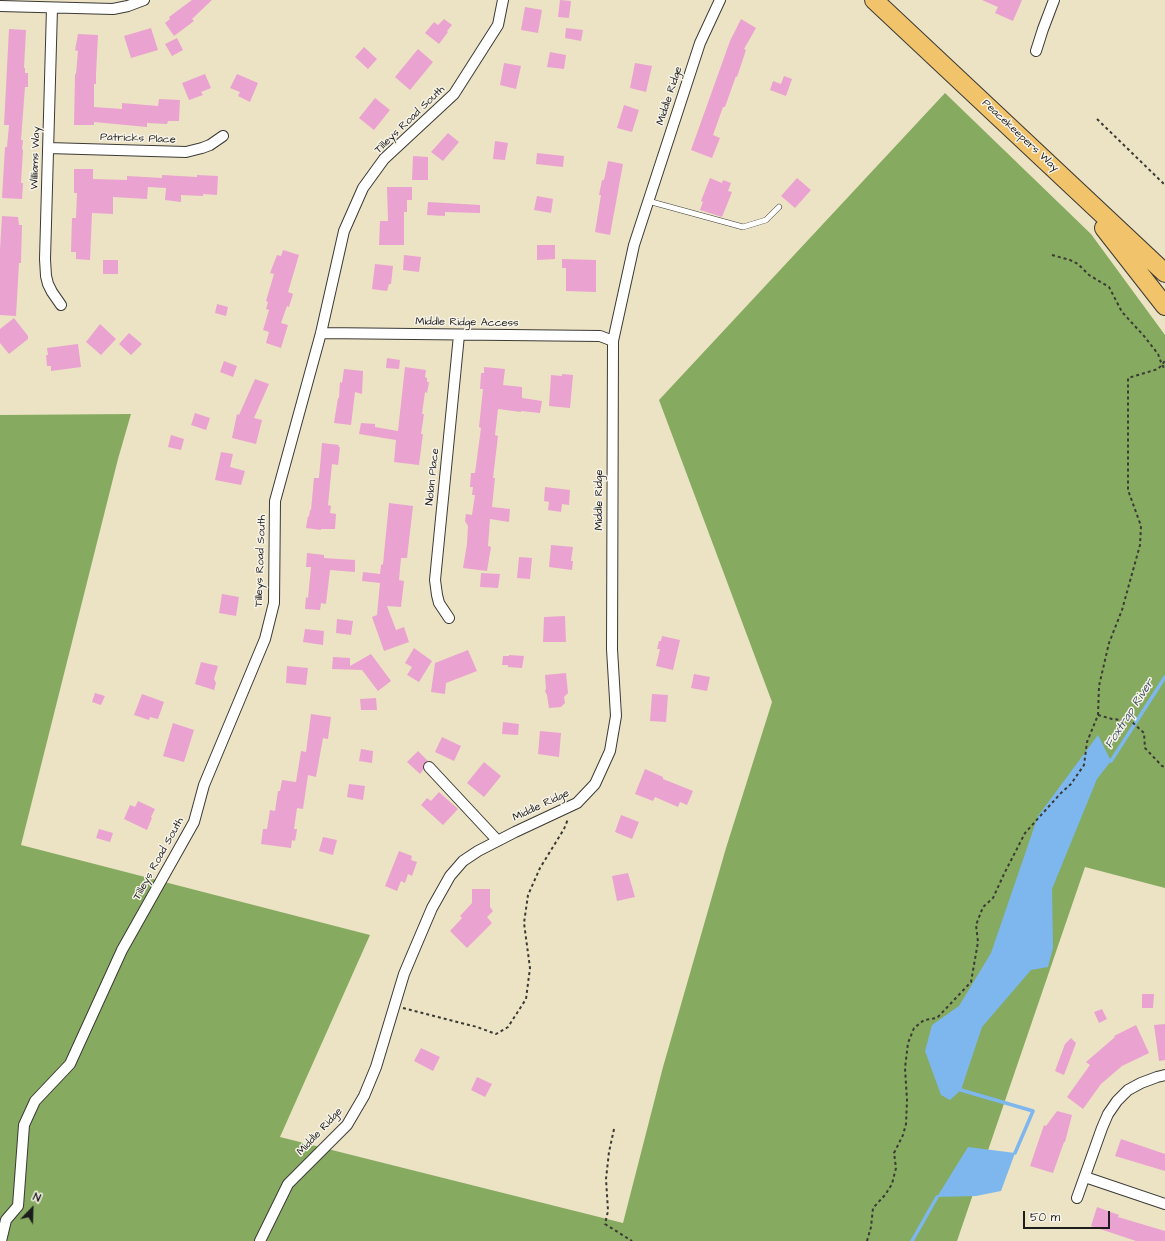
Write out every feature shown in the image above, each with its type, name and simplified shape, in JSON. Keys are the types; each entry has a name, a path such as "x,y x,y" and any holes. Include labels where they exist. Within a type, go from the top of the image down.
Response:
{"highway":[{"name":"Peacekeepers Way","path":"874,0 1165,273"},
{"path":"1070,183 1165,306"}],"street":[{"path":"0,6 113,9 128,6 144,0"},
{"name":"Tilleys Road South","path":"1,1241 6,1220 18,1206 24,1124 35,1101 70,1064 122,950 194,822 204,785 266,639 274,603 275,501 321,332 344,231 363,188 384,159 454,94 498,25 503,0"},
{"name":"Middle Ridge","path":"260,1241 288,1184 347,1125 364,1096 376,1067 404,974 419,935 450,876 463,861 497,840 577,803 595,784 610,751 616,716 612,649 613,341 634,245 700,43 720,0"},
{"path":"1036,51 1054,0"},
{"name":"Williams Way","path":"52,8 45,268 48,284 61,305"},
{"name":"Patricks Place","path":"48,148 182,152 210,145 223,136"},
{"name":"Middle Ridge Access","path":"321,332 600,336 613,341"},
{"name":"Nolan Place","path":"449,618 440,604 435,580 459,335"},
{"path":"428,767 497,840"},
{"path":"1077,1198 1102,1128 1108,1114 1117,1101 1128,1090 1141,1083 1165,1075"},
{"path":"1085,1177 1165,1204"}],"lane":[{"path":"648,201 743,227 766,220 779,207"}],"path":[{"path":"1097,119 1165,185"},
{"path":"1052,255 1078,264 1089,275 1109,287 1122,312 1158,354 1165,369"},
{"path":"867,1241 872,1227 873,1208 885,1195 892,1184 896,1168 894,1152 903,1135 906,1124 907,1100 905,1068 908,1043 914,1028 924,1020 937,1018 971,982 978,942 976,925 983,907 993,898 1025,833 1071,784 1084,765 1087,742 1098,715 1099,686 1109,643 1122,610 1140,545 1141,526 1128,490 1128,378 1158,369 1165,361"},
{"path":"1098,715 1112,719 1131,721 1144,733 1145,748 1165,767"},
{"path":"395,1006 477,1026 496,1034 508,1027 526,1000 530,968 524,923 528,895 540,868 564,828 574,805"},
{"path":"614,1129 609,1152 606,1178 608,1211 605,1224 632,1241"}],"green space":[{"path":"945,93 1091,234 1165,335 1165,888 1085,867 957,1241 0,1241 0,415 131,414 118,459 21,845 370,935 280,1137 623,1223 663,1067 726,848 772,702 659,400"}],"water":[{"path":"1098,735 1111,761 1097,779 1052,889 1053,948 1048,967 1031,970 982,1027 961,1090 950,1100 941,1095 925,1051 932,1025 959,1006 991,953 1038,816"},
{"path":"968,1147 1015,1153 1001,1191 976,1196 937,1197"}],"building":[{"path":"192,0 212,0 192,19 194,21 174,36 165,23 170,19 169,17"},
{"path":"560,0 571,1 569,18 558,17"},
{"path":"982,0 1022,0 1013,21 995,13 998,7"},
{"path":"525,7 542,10 538,33 521,30"},
{"path":"444,19 452,25 439,44 425,33 434,22 438,25"},
{"path":"741,19 756,28 744,49 746,50 737,77 736,76 725,107 723,107 713,135 720,138 712,158 691,150 730,41"},
{"path":"151,28 158,50 131,58 124,36"},
{"path":"566,28 583,30 581,41 565,38"},
{"path":"9,29 26,30 24,68 25,73 28,73 28,87 25,87 21,140 23,140 21,183 23,183 22,199 2,198 5,147 7,147 9,125 4,125"},
{"path":"78,34 98,35 96,84 94,84 94,107 122,109 122,103 158,106 159,99 180,100 179,121 168,121 167,124 147,123 147,127 94,122 94,125 74,125 75,74 78,51 75,50"},
{"path":"177,38 183,50 172,56 165,44"},
{"path":"364,47 377,59 368,69 355,57"},
{"path":"418,49 433,62 410,90 395,77"},
{"path":"550,52 566,55 564,69 547,67"},
{"path":"504,63 521,66 516,89 500,85"},
{"path":"635,63 652,66 646,92 630,88"},
{"path":"205,74 211,88 201,92 203,95 189,100 182,83"},
{"path":"237,74 258,83 250,102 238,96 240,92 230,88"},
{"path":"784,76 792,79 786,96 770,90 773,81 781,84"},
{"path":"375,98 390,110 374,130 359,118"},
{"path":"624,105 639,110 632,132 617,128"},
{"path":"448,133 459,142 443,161 431,152"},
{"path":"495,141 508,143 505,160 493,159"},
{"path":"537,153 564,156 563,167 536,164"},
{"path":"413,156 428,157 428,180 412,180"},
{"path":"608,161 623,164 610,235 595,232 601,195 599,195"},
{"path":"74,169 93,169 93,179 127,180 127,176 162,178 162,175 197,177 197,175 218,176 217,195 181,195 181,202 165,200 166,188 148,187 147,199 113,197 113,214 92,213 90,260 76,259 76,252 71,252 72,218 76,218 77,193 74,193"},
{"path":"710,178 722,183 723,180 731,183 728,191 732,192 722,217 700,210 703,202 701,201"},
{"path":"797,178 811,190 795,208 781,196"},
{"path":"387,187 412,187 412,200 407,200 407,212 404,212 404,245 379,245 380,221 388,221"},
{"path":"537,196 553,199 551,213 534,210"},
{"path":"428,202 480,205 480,213 445,212 445,216 427,215"},
{"path":"2,216 18,217 19,225 22,225 21,263 19,263 16,316 0,315 0,250"},
{"path":"537,245 555,245 555,259 537,260"},
{"path":"283,250 299,255 288,292 293,294 289,307 287,306 281,323 288,325 281,348 266,343 269,332 263,330 269,310 266,309 268,302 266,301 274,274 270,273 277,255 281,256"},
{"path":"404,255 421,257 419,272 403,270"},
{"path":"562,259 596,260 596,292 566,291 566,268 562,268"},
{"path":"103,260 118,260 118,274 103,274"},
{"path":"375,264 393,266 391,284 389,284 387,291 372,289"},
{"path":"217,304 228,307 226,316 215,313"},
{"path":"14,318 28,336 28,339 9,354 0,343 0,329"},
{"path":"100,324 116,339 101,355 86,342"},
{"path":"129,333 142,344 131,355 119,344"},
{"path":"78,344 81,367 51,371 51,366 47,366 47,348"},
{"path":"387,358 400,360 399,369 386,368"},
{"path":"224,361 237,366 233,377 220,372"},
{"path":"405,367 426,370 425,377 427,378 427,382 429,382 427,393 425,392 422,414 424,414 421,434 423,434 419,465 394,462 396,440 359,434 361,423 375,424 375,427 398,431"},
{"path":"484,367 505,369 503,385 522,387 522,398 542,401 540,413 498,409 495,435 498,436 493,478 495,478 492,507 510,509 509,522 490,519 488,546 491,547 487,571 463,568 468,526 465,521 466,514 472,515 475,495 472,495 473,487 470,487 471,473 475,473 481,428 479,427 483,389 480,389 481,373 484,373"},
{"path":"344,369 363,371 362,394 355,392 351,425 334,423 339,398 340,382 342,383"},
{"path":"562,374 573,375 570,408 549,406 551,375 562,376"},
{"path":"255,379 269,384 254,418 262,420 256,444 232,438 237,414 239,415"},
{"path":"195,413 210,418 206,430 191,425"},
{"path":"171,435 184,439 181,450 168,447"},
{"path":"322,443 339,445 338,447 340,447 338,465 332,464 328,505 331,506 330,513 336,514 335,529 321,530 306,528 308,516 309,517 311,510 314,478 319,478"},
{"path":"221,452 233,454 230,467 245,471 241,485 215,480"},
{"path":"545,487 570,490 569,505 562,504 561,512 548,510 549,502 544,501"},
{"path":"389,503 413,506 407,558 401,558 399,580 404,581 401,607 387,606 396,630 404,627 409,642 384,651 372,617 377,615 380,583 362,581 363,572 380,574 381,565 383,564"},
{"path":"551,545 573,547 571,561 573,561 572,570 549,567"},
{"path":"307,553 324,555 324,558 355,560 355,572 330,570 326,604 321,603 320,610 305,609 306,597 308,598 311,567 306,567"},
{"path":"519,557 532,558 530,579 517,578"},
{"path":"481,573 500,574 498,588 480,587"},
{"path":"222,594 239,597 236,616 219,613"},
{"path":"565,616 566,642 543,642 544,617"},
{"path":"337,619 353,621 351,635 336,633"},
{"path":"305,629 324,631 323,645 303,642"},
{"path":"662,636 680,640 673,670 656,666 660,649 657,649"},
{"path":"414,648 432,661 419,682 407,675 412,667 405,663"},
{"path":"468,650 477,671 446,683 445,694 431,692 435,663"},
{"path":"371,654 391,681 378,691 362,670 332,669 333,657 350,658 350,666"},
{"path":"503,656 524,656 522,668 502,665"},
{"path":"201,662 218,666 214,679 216,683 214,690 195,684"},
{"path":"287,666 308,668 306,685 286,683"},
{"path":"566,673 568,693 564,697 565,703 561,707 549,708 545,691 545,675"},
{"path":"694,674 710,677 707,691 691,688"},
{"path":"95,693 105,696 101,705 92,702"},
{"path":"142,694 164,702 158,719 150,717 149,720 134,715"},
{"path":"652,694 668,695 666,722 650,721"},
{"path":"376,698 377,710 361,710 360,699"},
{"path":"311,714 331,717 328,739 323,738 316,777 308,775 303,809 297,808 294,829 297,829 295,841 292,840 291,848 261,844 263,829 267,829 270,810 275,811 278,791 280,791 282,780 296,782 301,751 306,752"},
{"path":"503,722 519,724 518,735 502,734"},
{"path":"173,723 194,730 184,762 163,756"},
{"path":"540,731 561,733 559,757 538,754"},
{"path":"442,737 461,746 454,761 435,752"},
{"path":"361,749 373,751 372,763 359,761"},
{"path":"418,751 428,761 423,765 423,770 420,774 407,762"},
{"path":"484,762 501,776 484,797 467,783"},
{"path":"645,769 663,777 663,779 693,791 687,805 680,802 678,807 655,797 653,801 635,794"},
{"path":"349,784 365,786 363,800 347,797"},
{"path":"439,792 458,809 443,825 421,805 427,798 431,801"},
{"path":"138,801 155,809 147,830 124,819 130,805 135,807"},
{"path":"621,815 639,822 632,839 615,832"},
{"path":"99,829 113,833 110,842 96,838"},
{"path":"323,837 337,840 333,855 319,851"},
{"path":"399,851 412,856 411,860 417,862 412,876 408,874 405,883 401,881 397,891 385,886"},
{"path":"628,873 635,897 617,901 612,876"},
{"path":"472,889 490,889 490,907 493,911 487,917 492,923 467,948 450,931 462,918 460,916 472,903"},
{"path":"1142,994 1154,994 1153,1008 1142,1008"},
{"path":"1102,1009 1107,1019 1099,1023 1094,1012"},
{"path":"1165,1024 1165,1060 1159,1061 1154,1025"},
{"path":"1136,1025 1149,1053 1122,1066 1101,1084 1083,1109 1067,1097 1090,1065 1086,1062 1115,1037 1114,1036"},
{"path":"1071,1038 1076,1043 1064,1075 1055,1071 1065,1044"},
{"path":"421,1048 440,1057 433,1071 414,1061"},
{"path":"477,1077 492,1084 485,1097 471,1090"},
{"path":"1057,1111 1072,1115 1065,1142 1053,1173 1030,1166 1044,1125 1046,1126"},
{"path":"1121,1139 1165,1154 1165,1171 1115,1156"},
{"path":"1097,1207 1119,1215 1118,1217 1165,1231 1165,1241 1136,1241 1091,1226"}],"waterway":[{"name":"Foxtrap River","path":"1111,761 1165,677"},
{"name":"Foxtrap River","path":"961,1090 1033,1111 1015,1153"},
{"name":"Foxtrap River","path":"912,1241 937,1197"}]}
